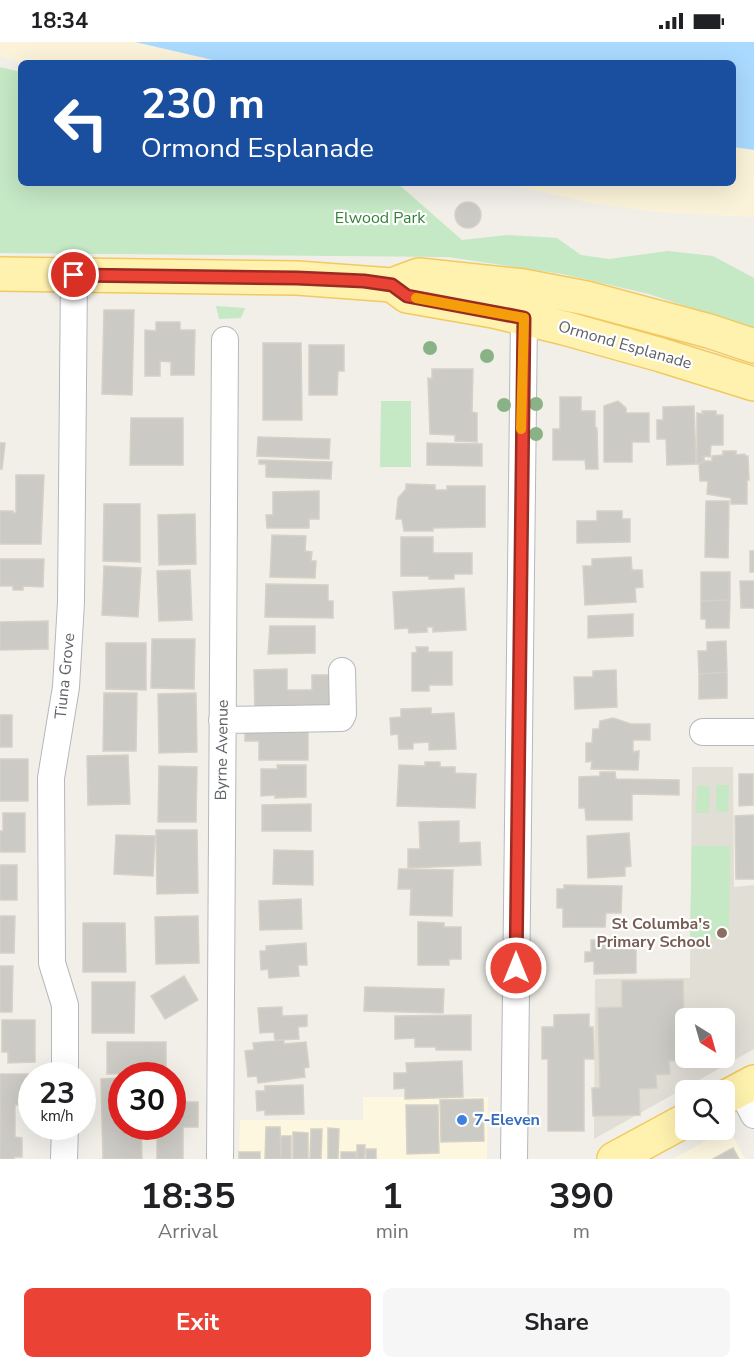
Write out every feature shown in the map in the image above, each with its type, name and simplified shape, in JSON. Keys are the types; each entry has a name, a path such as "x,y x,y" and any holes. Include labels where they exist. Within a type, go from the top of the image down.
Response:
{"main road":[{"name":"Ormond Esplanade","path":"0,274 297,278 392,285 419,275 523,286 621,306 754,346"},
{"name":"Ormond Esplanade","path":"392,285 407,296 524,318 650,352 754,384"},
{"path":"614,1159 675,1126"}],"street":[{"name":"Tiuna Grove","path":"65,1062 65,1005 52,963 51,778 66,687 71,602 74,275"},
{"path":"514,1159 524,318"},
{"name":"Byrne Avenue","path":"220,1159 225,340"},
{"path":"222,720 341,718 343,714 342,671"},
{"path":"703,732 754,732"},
{"path":"64,1140 64,1159"}],"shaded area":[{"name":"St Columba's Primary School","path":"692,767 733,767 734,887 754,885 754,1049 735,1060 735,1008 675,1008 675,1068 720,1068 699,1080 675,1080 675,1093 594,1139 595,979 690,978"},
{"path":"363,1097 488,1097 487,1159 239,1159 240,1120 363,1120"},
{"path":"707,1140 735,1140 745,1159 673,1159"}],"green space":[{"name":"Elwood Park","path":"0,67 18,71 18,186 400,186 462,240 507,235 557,238 581,255 609,259 668,251 713,256 754,278 754,329 649,294 562,274 448,257 0,253"},
{"path":"216,306 245,308 241,318 219,319"},
{"path":"381,401 411,401 411,467 380,467"},
{"path":"716,785 729,785 728,812 716,811"},
{"path":"697,786 710,786 709,813 696,813"},
{"path":"692,846 730,846 729,938 690,937"}],"sand":[{"path":"0,42 135,42 213,60 18,61 0,56"},
{"path":"736,147 754,150 754,217 656,212 591,203 515,186 736,186"}],"water":[{"path":"135,42 754,42 754,150 736,147 736,60 213,60"}],"building":[{"path":"468,202 477,206 481,215 477,224 468,228 459,224 455,215 459,206"},
{"path":"104,310 134,310 132,395 102,394"},
{"path":"156,322 180,322 180,330 195,330 194,375 171,375 171,362 160,361 160,376 145,376 145,330 156,331"},
{"path":"263,343 301,343 302,420 263,420"},
{"path":"309,345 344,345 344,371 338,371 337,395 309,395"},
{"path":"432,369 473,369 472,412 477,413 477,442 455,441 455,435 430,434 428,378 432,379"},
{"path":"560,397 581,397 581,411 595,411 598,469 586,469 585,460 553,460 553,429 560,429"},
{"path":"618,401 626,408 626,413 649,413 649,442 632,442 632,462 604,462 604,406"},
{"path":"694,406 696,464 667,465 666,439 657,439 657,420 663,420 663,407"},
{"path":"702,411 716,411 716,415 723,415 723,445 711,445 710,457 704,456 704,461 697,464 697,413 703,414"},
{"path":"131,418 183,418 183,465 130,465"},
{"path":"258,437 330,439 329,459 257,456"},
{"path":"0,443 5,443 2,469 0,469"},
{"path":"427,443 482,444 482,466 427,465"},
{"path":"723,451 736,451 736,455 748,456 747,504 731,504 731,498 707,494 708,481 700,481 699,464 712,461 712,456 723,455"},
{"path":"259,460 332,462 331,479 266,477 266,464 259,464"},
{"path":"16,475 44,475 41,544 0,544 0,511 16,513"},
{"path":"406,484 435,485 435,490 447,490 447,486 485,486 485,527 404,531 402,519 396,519 398,498 406,489"},
{"path":"319,491 319,519 309,519 309,528 267,528 266,515 273,515 273,492"},
{"path":"706,501 729,501 728,558 705,557"},
{"path":"104,504 140,504 140,562 103,561"},
{"path":"597,511 622,511 622,519 630,519 630,542 577,543 577,521 597,521"},
{"path":"195,514 196,564 159,565 158,515"},
{"path":"272,535 306,536 305,551 312,552 311,561 316,561 315,578 270,577"},
{"path":"401,537 433,537 433,553 472,553 472,574 454,574 454,579 401,576"},
{"path":"750,551 754,551 754,572 750,572"},
{"path":"631,557 632,570 642,570 643,587 635,588 636,602 585,605 583,566 592,566 592,559"},
{"path":"0,559 44,559 43,587 23,586 23,590 13,590 13,586 0,586"},
{"path":"104,566 141,568 138,617 102,615"},
{"path":"190,570 192,620 159,621 157,571"},
{"path":"701,572 730,572 730,600 701,601"},
{"path":"740,581 754,581 754,608 741,608"},
{"path":"266,584 328,585 328,601 333,601 333,618 265,617"},
{"path":"464,588 466,630 433,632 433,627 427,627 427,632 409,633 408,628 395,629 393,592"},
{"path":"730,600 729,628 706,628 706,619 701,619 701,601"},
{"path":"633,614 633,636 588,638 588,616"},
{"path":"48,621 48,649 0,650 0,622"},
{"path":"270,626 315,626 315,653 268,654"},
{"path":"152,639 195,639 194,689 151,688"},
{"path":"726,641 727,672 699,674 698,651 707,651 707,642"},
{"path":"106,643 146,643 146,690 106,689"},
{"path":"416,647 428,647 428,652 452,652 452,685 429,685 429,691 412,691 412,653 417,652"},
{"path":"287,669 287,690 312,690 312,675 342,675 343,714 255,715 254,670"},
{"path":"616,670 617,707 575,709 574,677 593,677 593,671"},
{"path":"727,672 727,698 699,699 699,674"},
{"path":"104,693 137,693 136,751 103,751"},
{"path":"196,693 197,752 159,753 158,694"},
{"path":"431,708 431,714 454,713 456,749 429,750 429,742 413,743 413,749 399,749 398,734 391,735 390,718 401,717 401,709"},
{"path":"0,715 12,715 12,747 0,747"},
{"path":"613,718 631,724 650,724 650,740 633,740 633,752 639,751 638,770 591,769 592,761 586,762 586,743 592,743 593,729 599,729 600,721"},
{"path":"245,725 308,725 308,760 259,760 259,741 245,741"},
{"path":"128,755 130,804 88,805 87,756"},
{"path":"0,759 28,759 28,801 0,801"},
{"path":"425,762 440,762 440,767 455,767 455,773 476,774 475,808 397,806 399,765 425,766"},
{"path":"277,765 306,765 306,797 261,796 261,769 278,769"},
{"path":"159,766 197,767 196,822 158,822"},
{"path":"600,772 615,772 616,779 679,780 679,795 632,794 632,820 586,820 585,808 579,808 579,777 600,776"},
{"path":"739,774 753,774 753,805 739,806"},
{"path":"311,804 311,831 262,831 262,805"},
{"path":"3,813 25,813 25,852 0,852"},
{"path":"754,815 754,879 736,879 735,816"},
{"path":"459,821 459,843 480,842 481,865 408,868 408,849 420,849 419,822"},
{"path":"156,830 197,830 198,893 157,894"},
{"path":"629,833 631,866 625,867 625,876 588,878 587,836"},
{"path":"116,835 155,836 153,876 114,874"},
{"path":"274,850 313,851 313,885 273,884"},
{"path":"0,865 17,865 17,900 0,900"},
{"path":"399,869 453,870 452,916 410,915 411,889 398,889"},
{"path":"564,885 622,886 621,913 606,913 605,927 563,927 563,908 557,908 557,889 564,889"},
{"path":"301,899 302,929 260,930 259,901"},
{"path":"0,916 15,916 14,953 0,953"},
{"path":"198,916 199,963 156,964 155,917"},
{"path":"418,922 444,923 444,927 461,927 461,959 449,959 449,965 418,965"},
{"path":"83,923 125,923 126,972 83,972"},
{"path":"636,939 636,973 594,974 594,961 585,962 585,952 591,952 591,940"},
{"path":"306,943 307,965 298,965 299,976 269,978 268,969 261,970 260,951 266,951 266,946"},
{"path":"0,966 13,966 12,1012 0,1012"},
{"path":"184,976 198,1000 165,1019 151,996"},
{"path":"683,980 684,1008 675,1008 675,1061 669,1061 670,1074 656,1075 657,1088 639,1089 640,1115 593,1116 592,1088 600,1088 598,1008 622,1007 622,981"},
{"path":"92,982 135,982 134,1033 92,1033"},
{"path":"365,987 444,989 443,1013 364,1011"},
{"path":"282,1007 282,1016 307,1015 307,1026 298,1027 299,1039 275,1040 274,1032 260,1033 258,1008"},
{"path":"589,1014 589,1027 593,1027 594,1059 584,1059 584,1131 548,1131 548,1059 542,1059 542,1027 554,1027 554,1015"},
{"path":"471,1015 471,1050 436,1050 436,1047 415,1047 415,1038 395,1039 395,1016"},
{"path":"2,1020 35,1020 35,1062 8,1063 8,1052 2,1052"},
{"path":"284,1040 284,1044 306,1042 309,1067 304,1068 305,1077 258,1083 257,1076 248,1077 245,1051 254,1050 253,1043"},
{"path":"107,1042 166,1042 166,1062 108,1062 107,1074"},
{"path":"462,1061 463,1097 405,1099 405,1088 394,1089 394,1073 407,1073 406,1063"},
{"path":"0,1074 18,1074 15,1137 22,1140 22,1157 0,1159"},
{"path":"101,1079 108,1079 108,1140 141,1140 142,1159 103,1159"},
{"path":"303,1085 304,1114 265,1115 265,1110 257,1111 256,1091 265,1091 265,1086"},
{"name":"7-Eleven","path":"483,1099 484,1141 441,1142 440,1100"},
{"path":"186,1102 198,1102 198,1127 186,1127"},
{"path":"406,1105 438,1105 439,1153 407,1154"},
{"path":"266,1127 280,1127 281,1159 265,1159"},
{"path":"328,1128 339,1129 338,1159 328,1159"},
{"path":"311,1129 322,1129 321,1159 310,1159"},
{"path":"293,1132 308,1133 308,1159 293,1159"},
{"path":"281,1136 291,1136 291,1159 281,1159"},
{"path":"157,1140 183,1140 183,1159 157,1159"},
{"path":"357,1145 365,1145 364,1159 357,1159"},
{"path":"733,1148 739,1159 713,1159"},
{"path":"366,1149 376,1149 376,1159 366,1159"},
{"path":"239,1152 260,1152 260,1159 239,1159"},
{"path":"341,1152 356,1152 356,1159 341,1159"}],"slow traffic":[{"path":"416,298 524,318 521,429"}],"place":[{"name":"St Columba's Primary School","path":"722,933"},
{"name":"7-Eleven","path":"462,1120"}],"route":[{"path":"74,275 297,278 375,282 392,285 407,296 524,318 516,968"}]}
